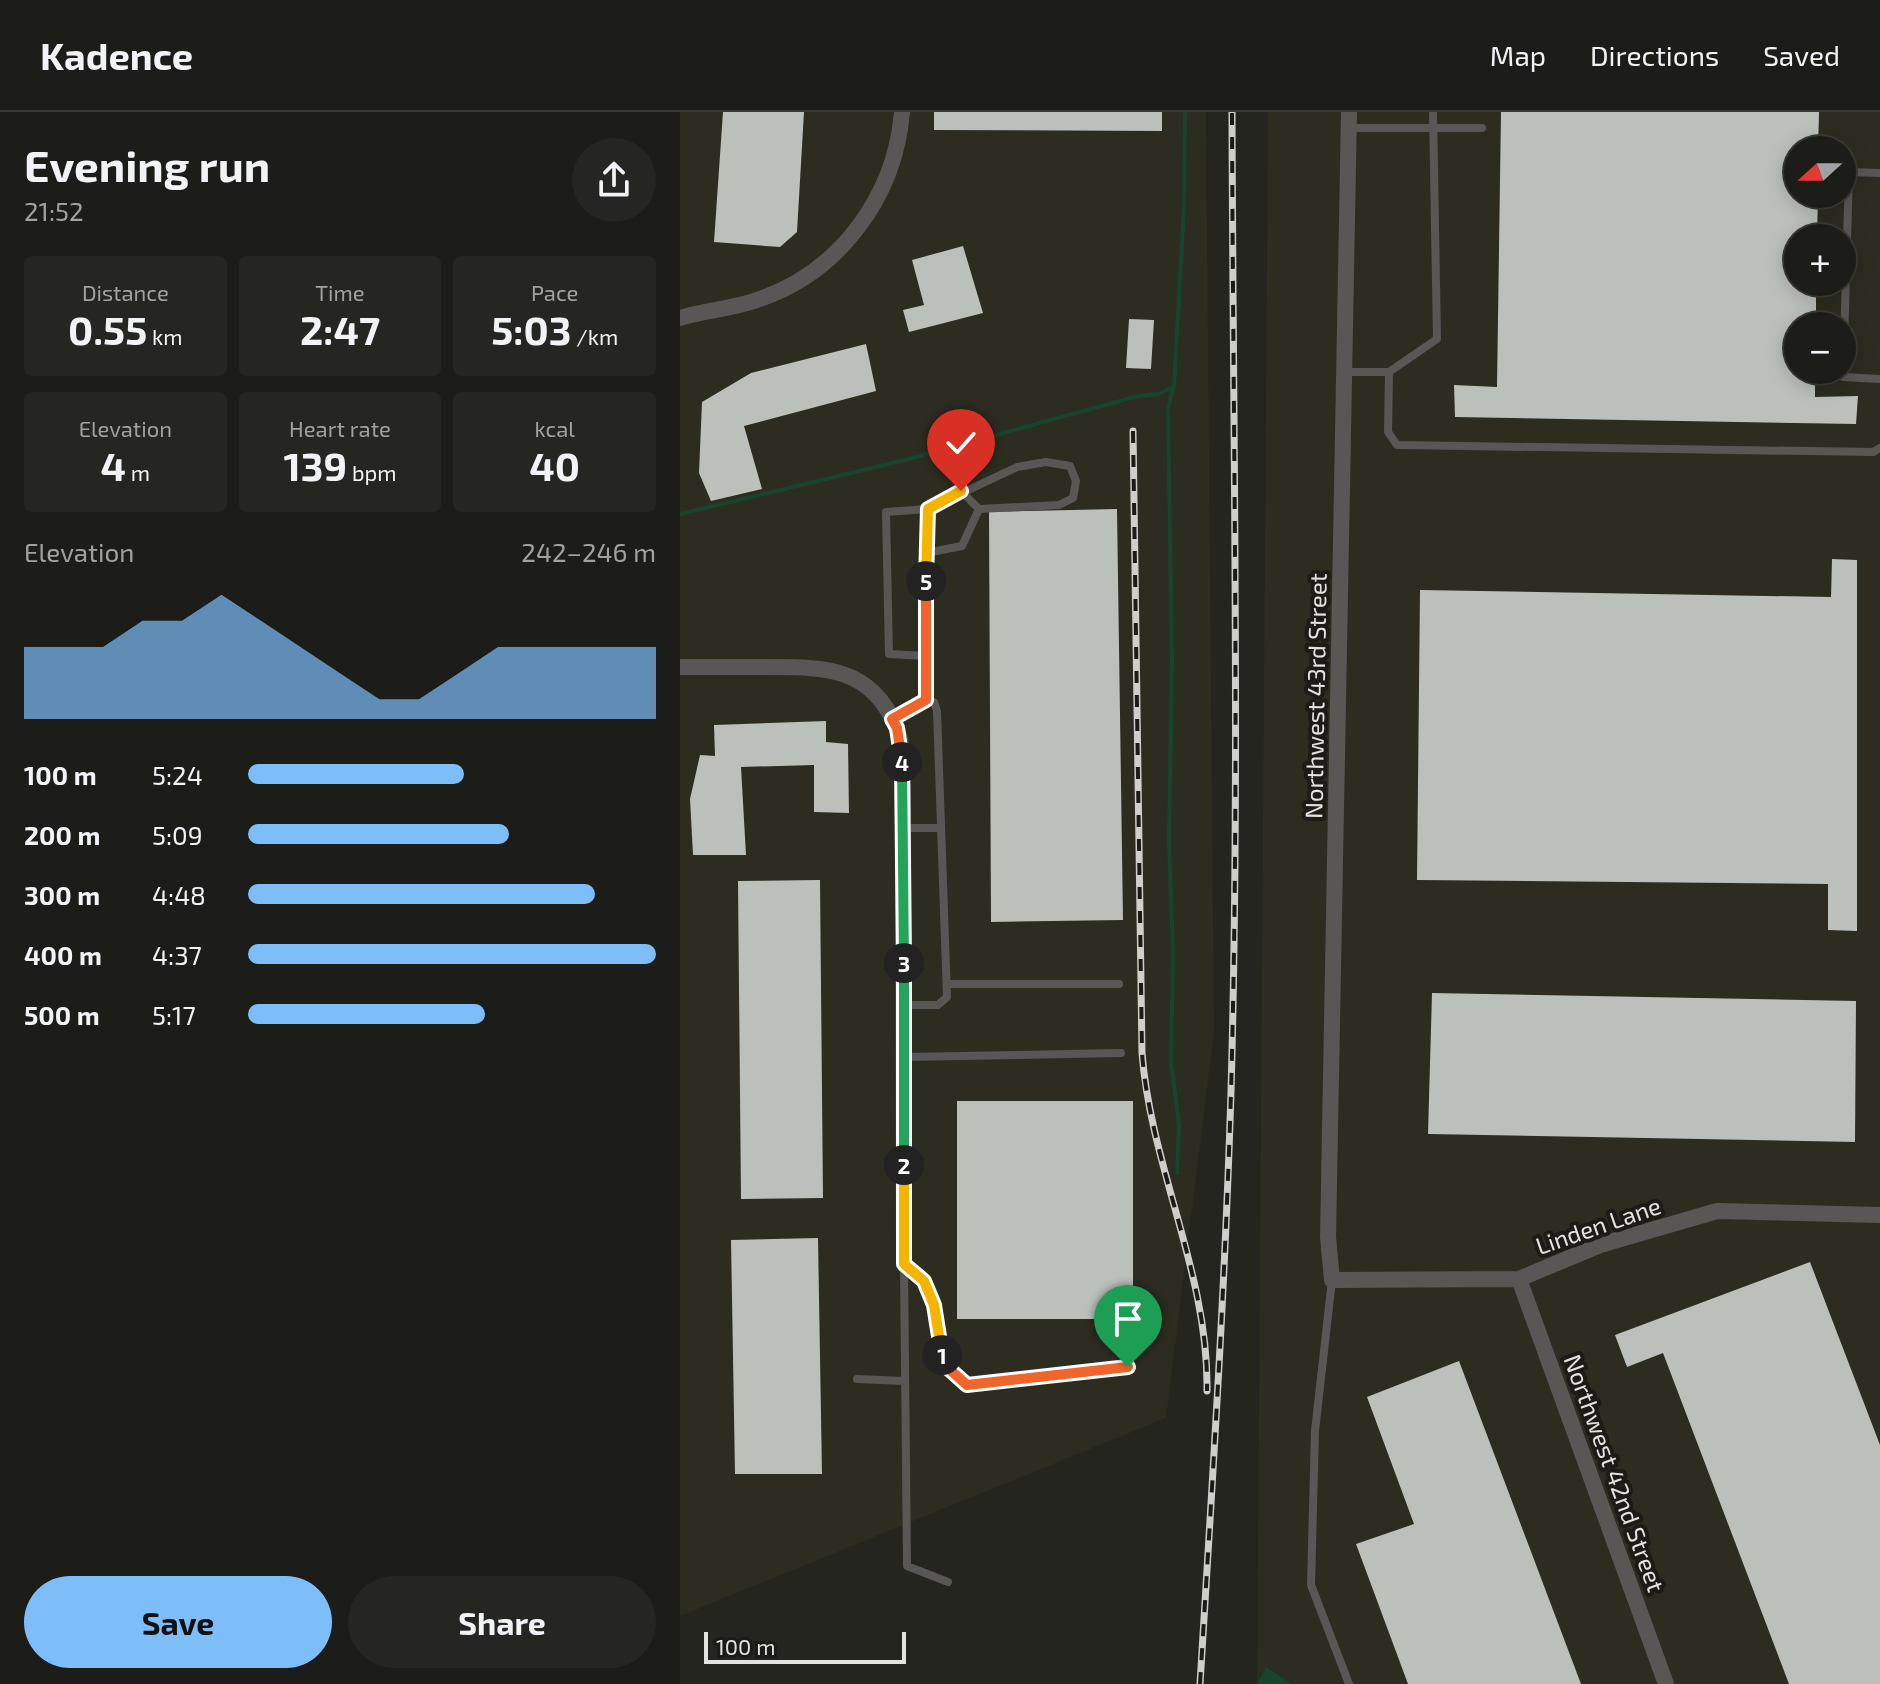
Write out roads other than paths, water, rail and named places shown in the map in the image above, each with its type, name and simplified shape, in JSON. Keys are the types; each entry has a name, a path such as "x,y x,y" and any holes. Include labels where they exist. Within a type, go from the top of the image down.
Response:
{"street":[{"path":"680,318 760,299 801,279 837,251 866,216 882,190 895,155 902,112"},
{"name":"Northwest 43rd Street","path":"1332,1280 1329,1223 1349,120"},
{"path":"680,667 816,667 839,671 860,681 877,696 892,719 902,749 904,1264"},
{"name":"Linden Lane","path":"1332,1280 1519,1279 1600,1245 1717,1211 1880,1215"},
{"name":"Northwest 42nd Street","path":"1519,1279 1666,1684"}],"lane":[{"path":"1345,372 1389,372 1437,339 1433,112"},
{"path":"1349,120 1482,128"},
{"path":"1880,173 1849,172 1843,377 1880,379"},
{"path":"1389,372 1388,432 1397,445 1873,452 1880,448"},
{"path":"926,656 889,654 886,512 928,509 961,491 1017,467 1046,462 1070,466 1076,481 1073,498 1059,505 979,509 961,491"},
{"path":"926,700 928,509"},
{"path":"926,553 962,546 979,509"},
{"path":"892,719 926,700 934,702 937,711 947,997 938,1005 904,1005"},
{"path":"903,828 941,828"},
{"path":"947,984 1119,984"},
{"path":"904,1057 1121,1053"},
{"path":"904,1264 924,1281 934,1305 941,1353 947,1367 967,1385 1128,1367"},
{"path":"904,1264 907,1566 948,1582"},
{"path":"1332,1280 1315,1431 1311,1585 1349,1684"},
{"path":"857,1379 905,1381"}],"waterway":[{"path":"1177,1173 1179,1125 1171,1062 1173,955 1169,841 1172,660 1168,409 1174,386 1184,207 1185,112"},
{"path":"680,514 905,460 1138,396 1158,394 1173,387"}],"railway":[{"path":"1200,1684 1218,1388 1234,970 1236,725 1232,112"},
{"path":"1133,431 1142,1053 1156,1138 1199,1305 1207,1391"}]}
